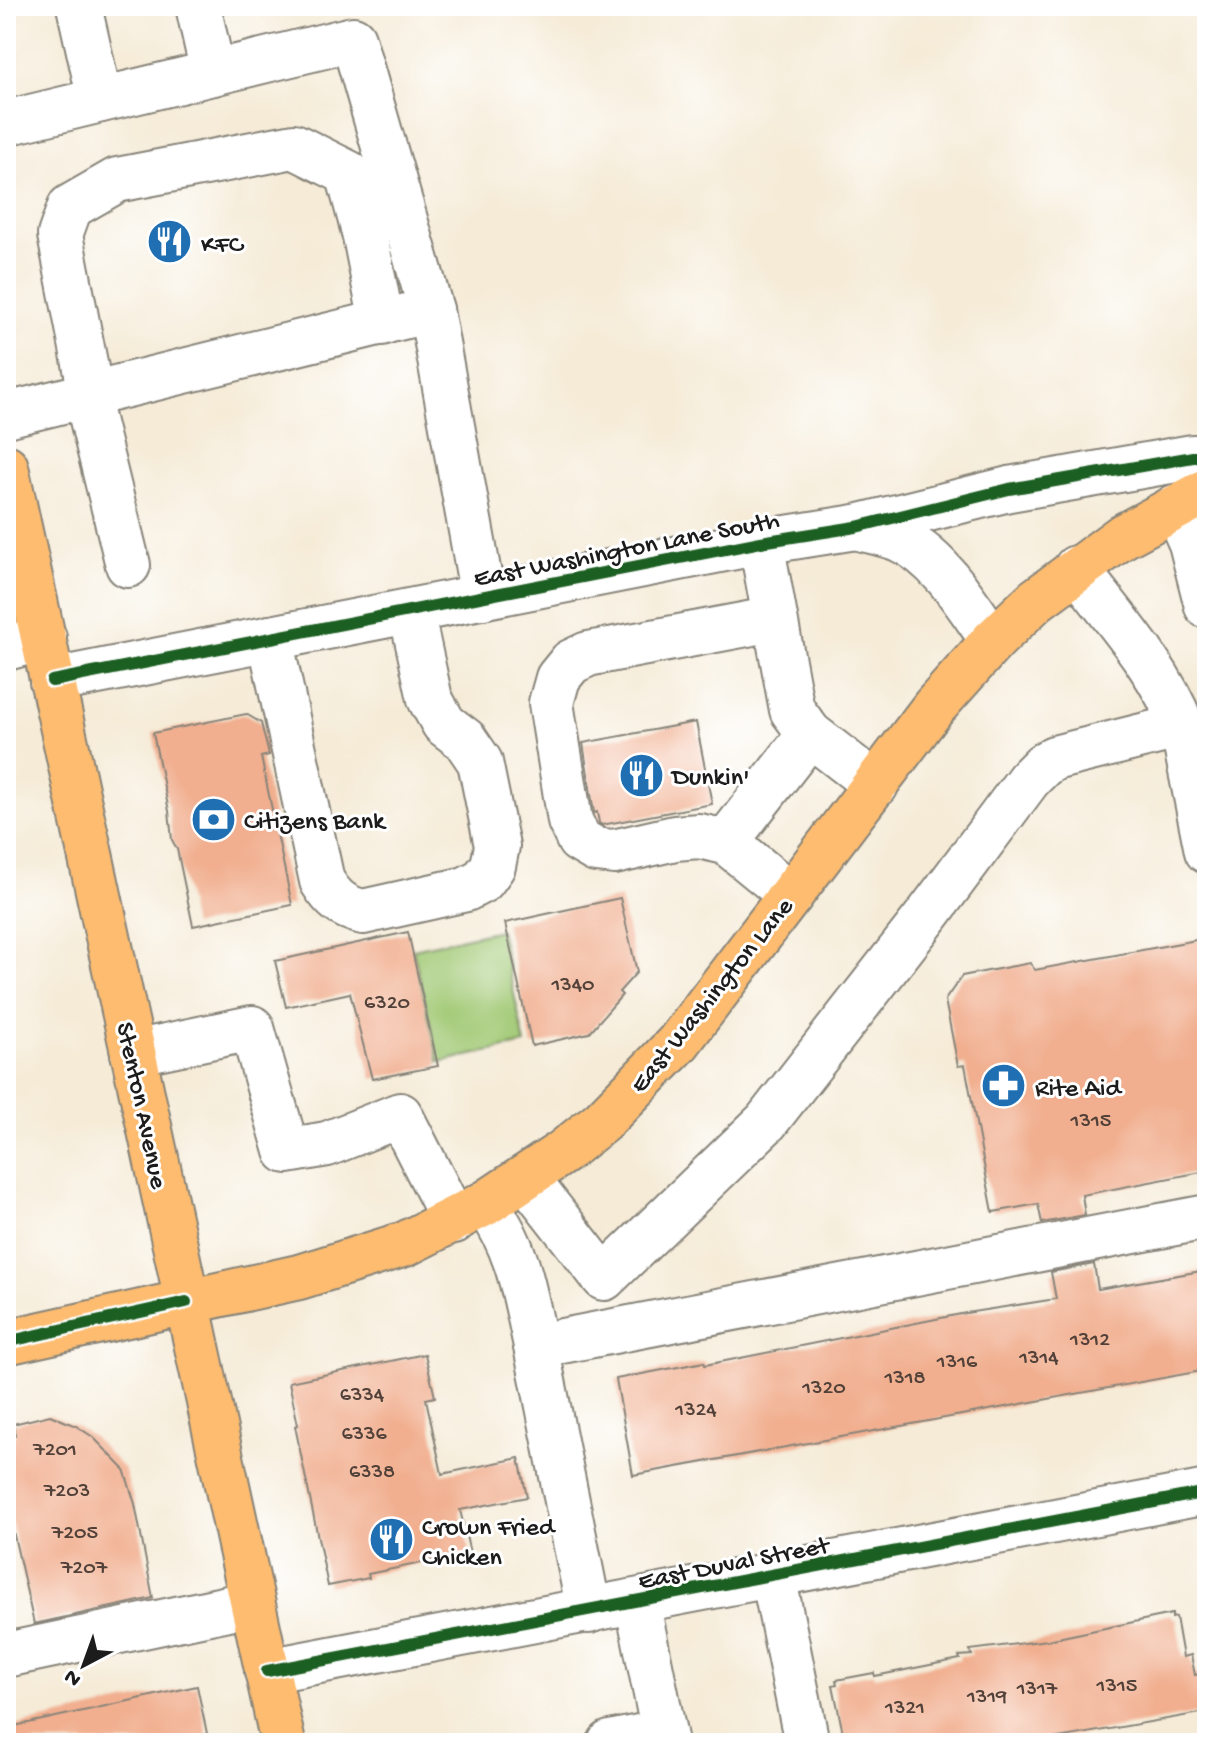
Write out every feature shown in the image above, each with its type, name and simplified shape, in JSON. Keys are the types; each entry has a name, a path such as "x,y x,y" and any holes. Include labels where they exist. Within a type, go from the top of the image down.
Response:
{"main road":[{"name":"Stenton Avenue","path":"6,467 25,643 52,681 283,1743"},
{"name":"East Washington Lane","path":"6,1342 299,1277 354,1261 405,1244 470,1212 526,1178 602,1121 636,1088 712,1001 934,707 993,641 1076,568 1123,536 1191,499"}],"street":[{"path":"79,6 100,100"},
{"path":"198,6 213,73"},
{"path":"6,123 353,39 431,310 483,597"},
{"path":"128,565 89,395 60,235 70,207 117,180 294,146 348,173 365,236 382,323"},
{"path":"6,415 431,310"},
{"name":"East Washington Lane South","path":"52,681 761,542 856,527 1009,489 1207,457"},
{"path":"1191,499 1191,543 1207,606"},
{"path":"856,527 900,540 929,559 965,601 993,641"},
{"path":"761,542 792,710 810,734 876,785"},
{"path":"1076,568 1169,694 1182,726 1207,851"},
{"path":"270,638 322,881 333,898 347,908 363,912 466,889 483,880 493,866 497,846 480,762 465,740 444,724 430,699 411,611"},
{"path":"774,619 588,654 571,662 558,678 551,703 570,821 579,840 596,850 614,852 675,838 699,836 726,842 791,895"},
{"path":"526,1178 604,1278 766,1122 1029,779 1043,765 1054,758 1182,726"},
{"path":"726,842 810,734"},
{"path":"133,1053 252,1028 287,1151 327,1144 400,1115 470,1212 504,1230 518,1262 589,1611"},
{"path":"536,1346 1207,1217"},
{"name":"East Duval Street","path":"267,1671 1207,1492"},
{"path":"773,1575 807,1743"},
{"path":"610,1743 665,1737 637,1601"},
{"path":"6,1655 252,1603"}],"green space":[{"path":"500,930 525,1044 439,1062 413,949"}],"building":[{"path":"246,714 261,723 269,755 261,757 292,905 193,926 177,849 172,840 153,733"},
{"path":"696,722 712,804 602,825 599,823 597,812 594,813 583,743"},
{"path":"620,898 637,972 619,992 622,995 589,1033 532,1046 505,923"},
{"path":"408,932 438,1066 372,1079 350,993 286,1007 275,961"},
{"path":"1207,938 1207,1171 1082,1195 1085,1215 1042,1223 1038,1204 993,1212 965,1065 958,1066 945,1000 962,976 1030,963 1035,970"},
{"path":"1094,1264 1098,1289 1207,1270 1207,1370 633,1475 616,1379 1056,1299 1051,1272"},
{"path":"425,1354 435,1397 426,1399 442,1474 519,1458 527,1497 460,1510 470,1553 368,1574 369,1578 328,1586 289,1382"},
{"path":"50,1415 93,1437 124,1469 135,1504 153,1598 34,1624 6,1500 6,1437 15,1435 13,1424"},
{"path":"1172,1614 1172,1618 1176,1617 1183,1657 1191,1655 1195,1675 1207,1673 1207,1712 1030,1743 845,1743 833,1685 837,1684 836,1680 874,1673 875,1676 960,1659 959,1656 972,1655 970,1650 1048,1640"},
{"path":"197,1686 209,1743 12,1743 10,1727"}],"cycle path":[{"path":"52,681 761,542 856,527 1009,489 1207,457"},
{"path":"6,1342 186,1302"},
{"path":"267,1671 1207,1492"}],"place":[{"name":"KFC","path":"170,242"},
{"name":"Dunkin'","path":"641,775"},
{"name":"Citizens Bank","path":"213,819"},
{"name":"Rite Aid","path":"1004,1086"},
{"name":"Crown Fried Chicken","path":"391,1540"}]}
